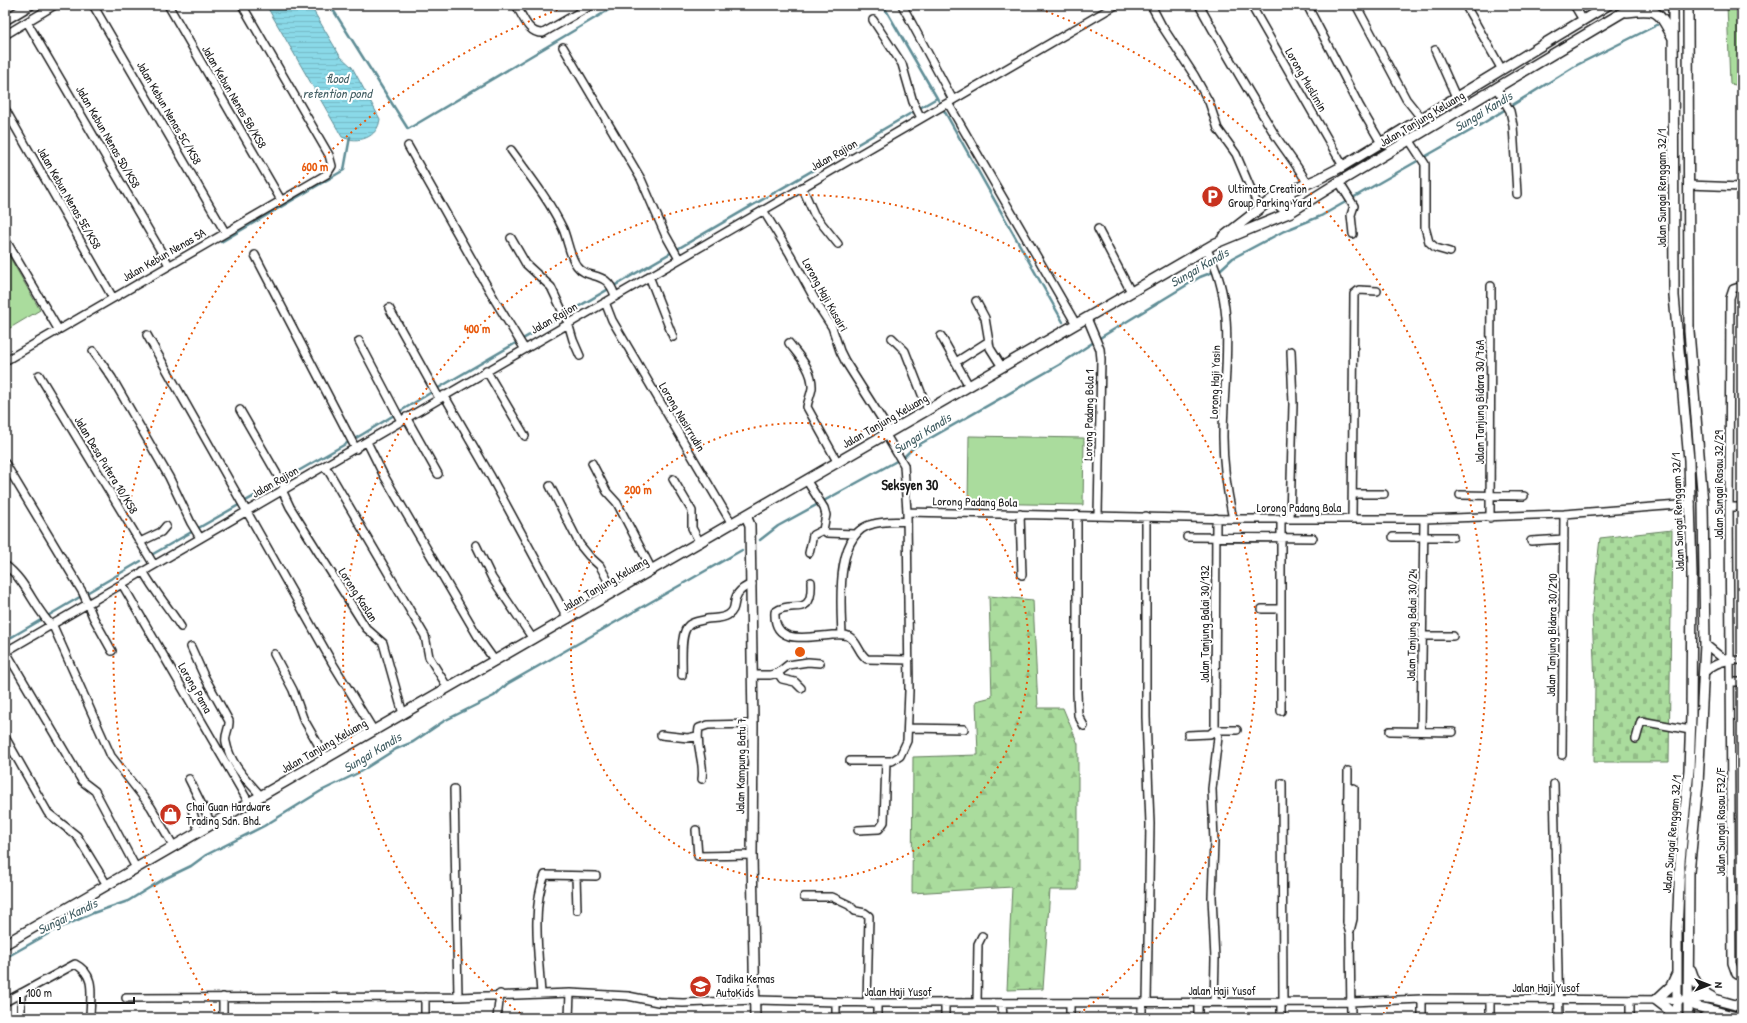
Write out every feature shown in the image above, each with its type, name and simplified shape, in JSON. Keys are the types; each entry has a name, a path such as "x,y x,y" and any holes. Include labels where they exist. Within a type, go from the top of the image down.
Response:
{"main road":[{"path":"5,20 30,5"},
{"name":"Jalan Tanjung Keluang","path":"1216,243 1272,199 1343,166 1501,68 1608,5"},
{"name":"Jalan Tanjung Keluang","path":"5,944 104,879 135,866 212,825 246,798 261,796 326,758 370,725 496,661 568,619 612,588 652,570 700,543 1206,248 1291,212 1340,182 1412,144 1497,89 1635,5"},
{"name":"Jalan Sungai Renggam 32/1","path":"1673,5 1674,296 1691,504 1689,770 1680,861 1677,1018"},
{"name":"Jalan Sungai Renggam 32/1","path":"1688,5 1688,309 1703,503 1704,644 1704,673 1698,784 1689,872 1688,1018"},
{"path":"1688,16 1691,5"},
{"path":"1624,12 1653,11 1661,17 1674,39"},
{"path":"1307,183 1300,190 1280,201 1281,208 1285,210 1316,197"},
{"path":"1681,377 1693,377"},
{"name":"Jalan Kampung Batu 7","path":"746,516 750,525 752,584 752,855 755,1018"},
{"path":"1688,963 1694,980 1701,990 1722,1002"},
{"path":"1671,1018 1669,1010 1656,1000 1671,986 1677,973"},
{"path":"1688,1000 1696,997 1742,1007"},
{"path":"1688,1000 1696,1006 1740,1018"},
{"path":"1703,1018 1709,1014 1721,1013"}],"street":[{"path":"5,35 55,5"},
{"name":"Jalan Kebun Nenas 5C/KS8","path":"92,5 225,232"},
{"name":"Jalan Kebun Nenas 5B/KS8","path":"168,5 281,200"},
{"name":"Jalan Kebun Nenas 5A","path":"5,361 327,174 332,166 329,155 242,5"},
{"path":"516,5 533,32 543,33 591,5"},
{"path":"902,5 944,82 949,101 1076,324"},
{"name":"Jalan Rajion","path":"6,652 50,624 123,586 143,571 199,536 248,514 284,490 327,469 355,446 366,442 440,396 487,372 523,346 567,321 605,302 678,257 764,211 802,186 921,116 936,109 1116,5"},
{"path":"1151,5 1162,26 1194,75 1209,102 1218,129 1236,154 1259,208"},
{"path":"1199,5 1285,151 1298,167 1307,183"},
{"name":"Lorong Muslimin","path":"1251,5 1343,166"},
{"path":"1307,5 1360,107 1381,143"},
{"path":"1356,5 1406,99 1422,118"},
{"path":"1574,5 1583,20"},
{"path":"1467,8 1501,68"},
{"path":"873,20 902,64 913,102 921,116"},
{"name":"Jalan Kebun Nenas 5D/KS8","path":"27,22 169,265"},
{"path":"563,47 641,179 671,246 678,257"},
{"path":"1435,50 1456,97"},
{"path":"1497,89 1510,111 1513,125 1517,194"},
{"name":"Jalan Kebun Nenas 5E/KS8","path":"5,110 113,298"},
{"path":"1412,144 1425,164 1425,227 1429,242 1436,248 1450,252"},
{"path":"408,146 517,338 523,346"},
{"path":"511,150 540,190 563,230 574,261 580,270 600,276 609,284 615,295"},
{"path":"1340,182 1354,206 1351,215 1353,234"},
{"path":"1688,185 1742,187"},
{"path":"802,186 814,214 838,244"},
{"name":"Lorong Haji Kusairi","path":"764,211 832,327 838,346 845,360 888,433 894,449 904,466 906,512"},
{"path":"1098,229 1131,292"},
{"path":"511,238 526,264 551,287 567,321 580,356"},
{"path":"5,239 58,329"},
{"name":"Lorong Haji Yasin","path":"1206,248 1220,278 1227,336 1223,436 1224,466 1233,519"},
{"path":"255,255 355,446"},
{"path":"649,276 673,337"},
{"name":"Jalan Tanjung Bidara 30/76A","path":"1490,518 1491,286"},
{"name":"Jalan Sungai Rasau 32/29","path":"1731,682 1729,507 1730,298 1733,289 1742,286"},
{"path":"1352,519 1354,294 1359,290 1377,291"},
{"path":"976,301 985,318 990,348 1002,367"},
{"name":"Lorong Nasirrudin","path":"605,302 612,320 732,524"},
{"path":"389,308 433,387 490,475 568,619"},
{"name":"Lorong Padang Bola 1","path":"1087,318 1100,349 1102,359 1098,515"},
{"path":"147,335 333,664 370,725"},
{"path":"941,336 969,386"},
{"path":"892,338 905,351 928,410"},
{"path":"359,341 438,474"},
{"path":"956,362 989,341"},
{"path":"789,343 806,365 812,389 807,407 838,463"},
{"path":"93,351 112,378 169,476 191,523 199,536"},
{"path":"1290,519 1293,404 1291,351"},
{"path":"487,372 525,436"},
{"name":"Jalan Desa Putera 10/KS8","path":"39,375 154,565"},
{"name":"Lorong Kaslan","path":"240,410 279,477 290,507 366,628 383,643 401,708"},
{"path":"366,442 383,474 480,640 496,661"},
{"path":"5,463 83,593 89,604 93,617 112,651"},
{"path":"592,463 607,492 618,504 652,570"},
{"path":"327,469 425,636 429,658 443,678 447,687"},
{"path":"673,480 692,511 692,528 700,543"},
{"path":"807,481 824,508 826,515 823,530"},
{"path":"550,486 580,545 600,566 612,588"},
{"path":"1353,494 1384,494"},
{"path":"1460,495 1524,496"},
{"name":"Lorong Padang Bola","path":"906,512 1233,519 1424,519 1490,518 1564,514 1691,504"},
{"path":"1729,507 1742,507"},
{"path":"850,761 892,761 900,756 904,749 908,728 906,512"},
{"path":"1020,514 1022,575"},
{"name":"Jalan Tanjung Bidara 30/210","path":"1562,755 1564,514"},
{"path":"1077,515 1077,693 1078,715 1084,726"},
{"path":"1142,1018 1145,1002 1150,824 1146,717 1146,516"},
{"name":"Jalan Tanjung Balai 30/132","path":"1214,1002 1215,959 1212,897 1214,842 1212,789 1218,737 1216,730 1216,518"},
{"path":"1281,519 1281,711"},
{"name":"Jalan Tanjung Balai 30/24","path":"1421,731 1424,519"},
{"path":"823,530 827,533 855,534 872,524 906,521"},
{"path":"140,542 160,532 166,526"},
{"path":"809,553 813,535 823,530"},
{"path":"842,635 841,574 855,534"},
{"path":"1187,537 1313,538"},
{"path":"1393,537 1453,537"},
{"path":"1531,541 1564,538"},
{"path":"476,544 492,578 533,639"},
{"path":"5,565 18,576 50,624 111,756 150,807 173,845"},
{"path":"143,571 151,586 181,627"},
{"path":"811,582 812,592 806,604 802,607 781,608 775,612 774,622 780,632 792,638 847,635 856,641 861,653 867,659 908,660"},
{"path":"682,675 684,633 688,626 694,622 728,615 732,610 736,594 742,588 752,584"},
{"name":"Lorong Pama","path":"123,586 246,798"},
{"path":"1262,609 1281,609"},
{"path":"1422,636 1453,636"},
{"path":"1704,644 1721,657 1731,660"},
{"path":"191,647 204,676 229,721 230,725 226,741 234,763 242,775 261,796"},
{"path":"6,652 82,781 95,790 135,866"},
{"path":"274,654 293,690 303,718 326,758"},
{"path":"1704,673 1712,665 1731,660 1742,660"},
{"path":"753,675 770,675 778,673 788,665 808,662 820,663"},
{"path":"778,673 782,679 795,682 801,688"},
{"path":"1731,682 1742,682"},
{"name":"Jalan Sungai Rasau F32/F","path":"1731,682 1732,963 1736,974 1742,978"},
{"path":"1636,739 1641,721 1690,730"},
{"path":"702,779 703,772 697,736 699,728 708,725 753,724"},
{"path":"908,728 964,729"},
{"path":"1188,735 1210,734 1216,730 1237,730"},
{"path":"1390,731 1454,732"},
{"path":"661,735 688,738 697,736"},
{"path":"5,737 48,813 77,836 104,879"},
{"path":"858,830 879,829 884,822 886,761"},
{"path":"1348,771 1347,923 1350,934"},
{"path":"189,779 212,825"},
{"path":"1281,1018 1282,783"},
{"path":"1554,784 1559,1018"},
{"path":"1351,1018 1350,934 1353,918 1354,788"},
{"path":"454,789 458,997"},
{"path":"199,832 192,810 200,801"},
{"path":"696,830 698,856 752,855"},
{"path":"541,994 538,930 540,888 545,874 596,876"},
{"path":"576,876 577,910"},
{"path":"804,897 832,897 855,910 865,912 869,916 867,1003"},
{"path":"977,1002 978,944 982,936"},
{"path":"5,1002 75,964 85,969 90,982 90,1018"},
{"path":"21,993 21,1018"},
{"path":"569,1018 570,993"},
{"name":"Jalan Haji Yusof","path":"126,998 458,997 500,994 570,993 628,996 658,1002 683,1003 755,1000 836,1003 1070,1003 1351,1002 1422,999 1688,1000"},
{"path":"497,1018 500,994"},
{"path":"223,1018 224,997"},
{"path":"425,997 425,1018"},
{"path":"1422,999 1422,1018"},
{"path":"1490,999 1490,1018"},
{"path":"1630,1000 1630,1018"},
{"path":"945,1002 945,1018"},
{"path":"1198,1002 1198,1018"},
{"path":"836,1003 836,1018"},
{"path":"877,1003 877,1018"},
{"path":"1002,1003 1002,1018"},
{"path":"1070,1003 1070,1018"}],"green space":[{"path":"1727,5 1742,5 1742,86 1730,84"},
{"path":"5,249 40,310 5,331"},
{"path":"969,436 1084,438 1083,505 968,503"},
{"path":"1672,530 1669,762 1594,762 1595,685 1592,613 1600,538"},
{"path":"989,596 1033,600 1038,708 1063,708 1078,744 1078,890 1050,890 1043,989 1007,990 1012,887 912,893 913,757 978,755 976,701 992,697"}],"water":[{"name":"flood retention pond","path":"266,5 310,5 340,56 352,67 380,119 378,126 371,135 366,138 354,140 342,137"}],"waterway":[{"path":"330,5 408,129 617,5"},
{"path":"153,554 363,434 435,390 937,98 883,5"},
{"name":"Sungai Kandis","path":"760,540 778,526 893,463 905,456 913,448 1059,365 1103,336 1200,277 1221,269 1233,258 1284,231 1321,216 1477,127 1577,65 1657,25"},
{"path":"937,98 1063,322"},
{"path":"221,242 344,170 350,137"},
{"name":"Sungai Kandis","path":"5,958 55,930 93,913 128,901 162,880 191,866 206,855 264,826 321,791 358,773 396,749 413,742 444,721 494,696 507,684 742,550"},
{"path":"5,641 141,561"}],"place":[{"name":"Ultimate Creation Group Parking Yard","path":"1212,196"},
{"name":"Chai Guan Hardware Trading Sdn. Bhd.","path":"171,814"},
{"name":"Tadika Kemas AutoKids","path":"700,986"}],"district":[{"name":"Seksyen 30","path":"910,485"}]}
